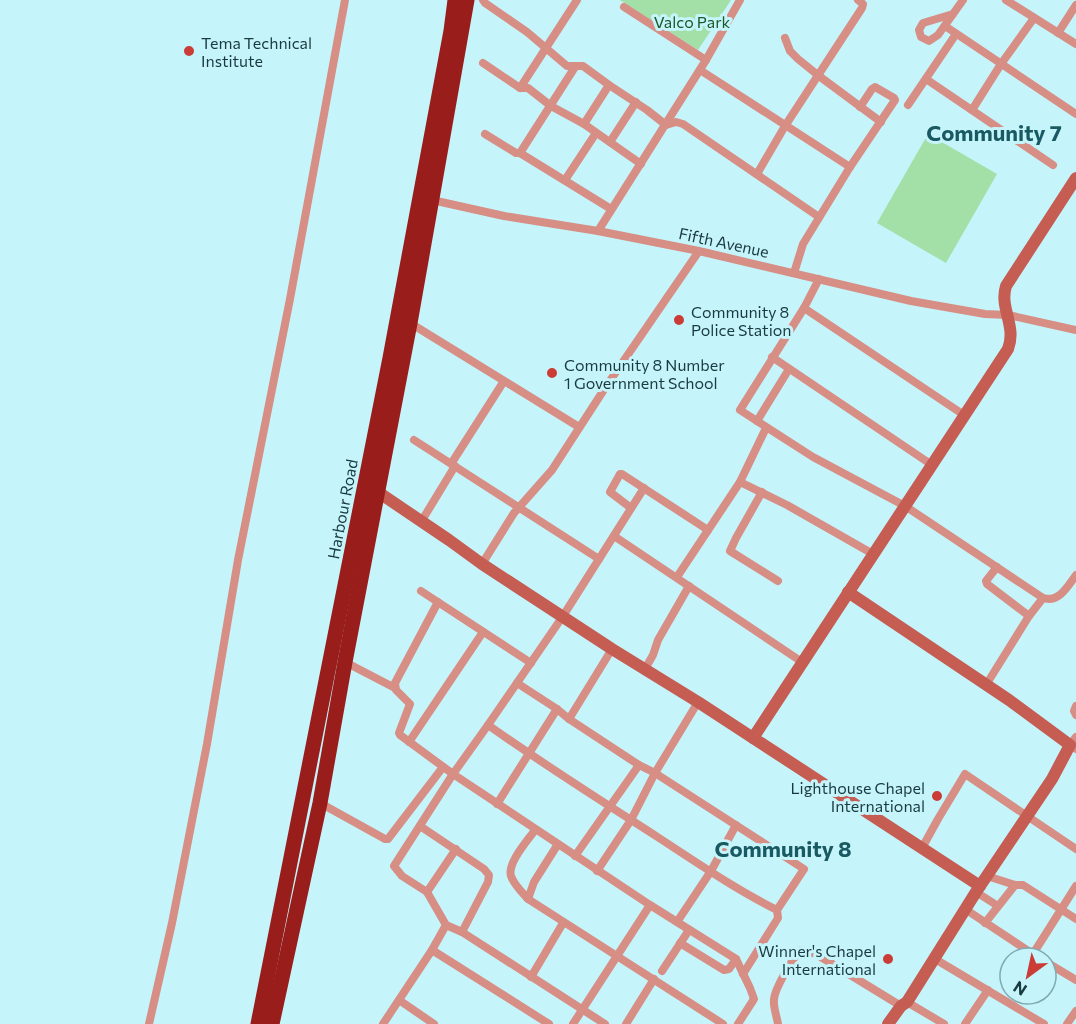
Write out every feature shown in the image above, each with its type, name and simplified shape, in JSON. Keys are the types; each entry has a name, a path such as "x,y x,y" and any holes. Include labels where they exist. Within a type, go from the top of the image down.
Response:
{"highway":[{"name":"Harbour Road","path":"258,1024 392,347 452,31 455,0"},
{"name":"Harbour Road","path":"272,1024 320,803 410,323 467,0"}],"street":[{"path":"149,1024 172,923 207,744 238,560 290,299 345,0"},
{"path":"483,0 527,32 567,66 583,66 666,124 676,122 683,124 819,217"},
{"path":"520,88 577,0"},
{"path":"598,231 700,70 740,0"},
{"path":"757,174 862,8 863,4 858,0"},
{"path":"952,14 923,23 919,30 921,37 929,41 938,36 963,0"},
{"path":"1006,0 1076,44"},
{"path":"1058,33 1076,5"},
{"path":"624,7 706,60"},
{"path":"972,110 1034,18"},
{"path":"945,26 1076,114"},
{"path":"908,105 956,34"},
{"path":"785,38 790,51 819,76 881,122"},
{"path":"483,63 520,88 528,88 551,106 584,124 641,164"},
{"path":"520,153 575,67"},
{"path":"700,70 850,167"},
{"path":"926,79 1053,165"},
{"path":"584,124 609,85"},
{"path":"794,273 800,251 819,217 894,102 894,98 876,87 860,107"},
{"path":"610,142 636,102"},
{"path":"565,180 596,133"},
{"path":"485,134 611,209"},
{"path":"753,738 1008,349 1011,332 1004,300 1006,286 1076,178"},
{"name":"Fifth Avenue","path":"432,200 504,216 598,231 699,251 911,301 985,314 1008,315 1076,330"},
{"path":"482,564 519,507 552,470 699,251"},
{"path":"819,279 804,308 740,408 741,412 813,457 905,506 1043,598 1049,600 1056,598 1064,592 1076,575"},
{"path":"804,308 964,415"},
{"path":"410,323 579,428"},
{"path":"772,357 932,465"},
{"path":"757,421 789,369"},
{"path":"421,522 504,381"},
{"path":"676,578 740,482 766,428"},
{"path":"414,440 599,560"},
{"path":"631,508 610,492 619,475 622,474 708,530"},
{"path":"740,482 873,554"},
{"path":"605,1024 462,932 446,925 427,892 402,876 394,866 453,774 563,616 644,488"},
{"path":"378,492 482,564 612,649 981,885 998,906"},
{"path":"762,492 730,551 778,581"},
{"path":"614,536 802,662"},
{"path":"997,567 986,581 987,584 1029,616"},
{"path":"645,669 658,640 689,586"},
{"path":"421,591 531,663"},
{"path":"848,592 1074,744 965,909 935,959 888,1024"},
{"path":"986,685 1029,616 1043,598"},
{"path":"395,688 395,683 438,602"},
{"path":"409,742 483,632"},
{"path":"569,719 612,649"},
{"path":"345,662 395,688 410,704 399,733 409,742 535,830 735,959 754,999 738,1024"},
{"path":"517,682 639,765 804,869 777,910 778,918 743,974"},
{"path":"597,871 631,820 655,773 698,702"},
{"path":"1076,706 1074,711 1076,715"},
{"path":"497,804 557,709"},
{"path":"488,725 610,808 777,910"},
{"path":"575,856 639,765"},
{"path":"320,803 388,839 443,767"},
{"path":"922,848 965,774 1076,849"},
{"path":"677,922 711,871 736,825"},
{"path":"420,826 456,849 489,875 488,882 462,932"},
{"path":"535,830 512,864 510,874 528,899 723,1024"},
{"path":"528,899 534,882 558,844"},
{"path":"427,892 456,849"},
{"path":"981,885 1023,885 1076,919"},
{"path":"985,923 1015,885"},
{"path":"1041,946 1076,886"},
{"path":"573,1024 650,905"},
{"path":"965,909 1021,946"},
{"path":"531,977 563,923"},
{"path":"384,1024 446,925"},
{"path":"662,971 689,930"},
{"path":"680,944 724,970 729,969 735,959"},
{"path":"432,950 549,1024"},
{"path":"778,1024 774,1000 785,974 801,950 816,954 944,1024"},
{"path":"935,959 1044,1024"},
{"path":"1058,969 1076,980"},
{"path":"626,1024 654,979"},
{"path":"965,1024 988,990"},
{"path":"399,1000 434,1024"},
{"path":"1067,1024 1076,1011"}],"green space":[{"name":"Valco Park","path":"620,0 731,0 698,50"},
{"path":"928,134 997,174 946,263 877,223"}],"place":[{"name":"Tema Technical Institute","path":"189,51"},
{"name":"Community 8 Police Station","path":"679,320"},
{"name":"Community 8 Number 1 Government School","path":"552,373"},
{"name":"Lighthouse Chapel International","path":"937,796"},
{"name":"Winner's Chapel International","path":"888,959"}],"district":[{"name":"Community 7","path":"994,132"},
{"name":"Community 8","path":"783,848"}]}
